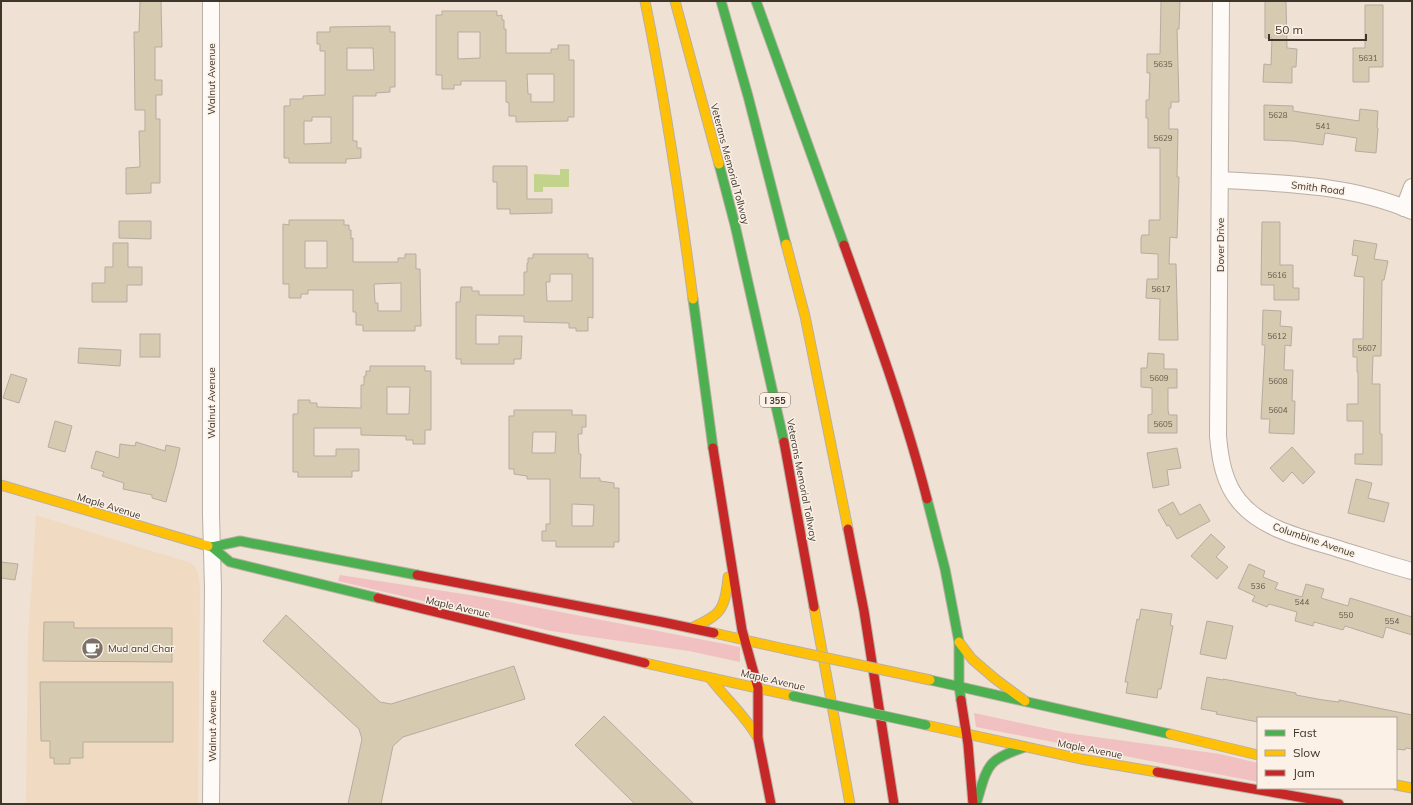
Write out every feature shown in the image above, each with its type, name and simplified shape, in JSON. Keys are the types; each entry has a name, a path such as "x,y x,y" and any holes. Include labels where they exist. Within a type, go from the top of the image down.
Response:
{"main road":[{"path":"644,1 654,45 682,214 712,444 729,555 742,630 758,688 758,738 771,804"},
{"name":"Veterans Memorial Tollway","path":"675,1 735,225 782,432 850,804"},
{"path":"721,1 748,96 805,316 864,611 894,804"},
{"path":"756,1 875,332 920,472 945,568 959,642 959,686 968,744 973,804"},
{"name":"Maple Avenue","path":"1,485 212,547 230,562 710,678 1025,747 1154,772 1339,804"},
{"name":"Maple Avenue","path":"212,547 240,541 691,628 959,686 1257,755"},
{"path":"691,628 714,617 721,610 726,598 729,555"},
{"path":"959,642 972,659 994,678 1025,701"},
{"path":"710,678 723,695 738,709 750,724 758,738"},
{"path":"976,804 991,763 1000,756 1025,747"},
{"path":"1397,785 1412,788"}],"street":[{"name":"Walnut Avenue","path":"211,1 213,588 211,804"},
{"name":"Dover Drive","path":"1221,1 1218,436 1222,464 1230,487"},
{"name":"Smith Road","path":"1220,180 1278,183 1351,192 1387,201 1408,210"},
{"path":"1408,210 1412,187"},
{"name":"Columbine Avenue","path":"1230,487 1239,501 1248,510 1272,526 1312,541 1411,566"}],"shaded area":[{"path":"560,169 569,169 569,187 543,187 543,192 534,192 534,174 560,175"},
{"path":"36,515 189,562 198,572 200,588 198,804 26,804 28,638"},
{"path":"340,575 483,597 740,647 740,662 689,651 551,631 338,581"},
{"path":"974,713 1067,733 1220,754 1257,763 1257,782 976,727"}],"building":[{"path":"140,1 161,1 162,47 155,47 155,80 162,80 162,95 156,95 156,119 160,119 160,183 151,183 151,193 126,194 126,168 140,167 139,131 145,131 145,110 135,110 134,32 139,32"},
{"path":"1161,1 1180,1 1179,29 1177,29 1179,102 1171,102 1171,108 1169,108 1169,129 1178,129 1177,177 1179,177 1177,238 1170,237 1169,264 1176,264 1178,340 1159,340 1160,299 1146,298 1147,279 1158,279 1158,254 1141,253 1142,235 1149,235 1149,220 1160,220 1160,148 1148,148 1148,118 1146,118 1146,100 1149,100 1150,73 1147,73 1147,54 1160,54"},
{"path":"1265,1 1286,1 1287,48 1297,49 1296,67 1292,67 1292,83 1263,82 1264,64 1271,65 1272,38 1265,38"},
{"path":"1365,5 1383,5 1383,67 1369,67 1369,82 1353,82 1353,48 1365,48"},
{"path":"442,11 497,11 497,16 502,15 502,20 504,20 504,29 506,29 506,53 551,53 551,49 558,49 558,45 569,45 569,60 574,60 574,117 568,117 568,121 516,122 516,116 509,116 509,103 506,102 506,81 461,81 461,85 454,85 454,89 442,89 442,75 436,75 436,15 442,15","holes":["458,32 480,32 480,58 458,59","527,74 554,74 554,102 531,102 531,94 528,94"]},
{"path":"390,26 390,32 395,32 395,87 390,87 390,92 376,93 376,96 353,96 353,141 357,141 357,148 361,148 361,158 346,159 346,163 289,163 289,158 284,158 284,106 290,106 290,99 303,99 303,96 325,95 325,51 320,51 320,44 317,44 317,32 330,32 330,27","holes":["347,48 373,48 374,70 347,70","312,117 331,117 331,143 304,144 304,121 312,121"]},
{"path":"1264,105 1293,106 1293,111 1359,121 1360,109 1378,111 1376,153 1355,151 1357,138 1325,133 1323,145 1293,141 1264,140"},
{"path":"493,166 527,166 527,199 552,199 552,213 510,214 510,209 497,209 497,182 493,182"},
{"path":"289,220 344,220 344,225 349,225 349,230 351,230 351,239 353,238 353,262 398,262 398,258 405,258 405,254 416,254 416,269 420,269 421,326 415,326 415,331 363,331 363,325 356,325 356,312 353,312 353,290 308,290 308,294 301,294 301,298 289,298 289,284 283,284 283,224 289,225","holes":["305,241 327,241 327,268 305,268","401,283 401,311 378,311 378,303 375,303 374,284"]},
{"path":"119,221 151,221 151,239 119,238"},
{"path":"1262,222 1280,222 1280,265 1293,265 1293,288 1299,288 1299,300 1274,300 1274,285 1261,285"},
{"path":"1354,240 1377,244 1374,259 1388,261 1384,280 1382,280 1381,356 1373,356 1372,384 1380,384 1380,434 1382,434 1382,465 1355,464 1355,454 1363,454 1363,421 1347,421 1347,404 1358,404 1357,357 1353,357 1353,339 1363,339 1364,277 1354,276 1358,256 1352,255"},
{"path":"113,243 128,243 128,267 142,267 142,285 127,285 127,302 92,302 92,283 105,283 105,267 113,267"},
{"path":"533,254 588,254 588,258 593,258 593,318 588,317 588,331 576,331 576,328 569,328 569,323 524,322 524,316 476,315 476,344 499,344 499,336 522,336 521,359 514,359 514,364 461,364 461,359 456,359 456,302 460,302 461,287 472,287 472,291 479,291 479,295 524,295 524,272 527,272 528,258 533,258","holes":["550,274 572,274 572,301 547,301 546,282 550,282"]},
{"path":"1263,310 1281,311 1280,326 1292,327 1291,346 1285,345 1284,370 1293,370 1292,401 1295,401 1294,434 1269,433 1270,419 1261,419 1265,345 1262,345"},
{"path":"140,334 160,334 160,357 140,357"},
{"path":"79,348 121,350 120,366 78,363"},
{"path":"1148,353 1164,354 1164,369 1177,369 1177,388 1168,388 1168,410 1169,415 1177,415 1177,433 1148,433 1148,415 1152,414 1152,388 1141,387 1141,368 1147,368"},
{"path":"370,366 425,366 425,371 431,371 431,430 425,430 425,444 413,444 413,440 406,440 406,436 361,435 361,428 314,428 314,456 336,456 336,449 359,449 359,471 352,471 352,477 298,477 298,472 293,472 293,414 298,414 298,400 310,400 310,403 317,403 317,407 361,408 361,385 364,385 364,376 366,376 366,371 370,371","holes":["387,387 410,387 409,414 387,414"]},
{"path":"11,374 27,379 19,403 3,398"},
{"path":"514,410 572,410 572,415 586,415 586,427 582,427 582,434 578,434 579,454 581,454 580,478 600,478 600,481 614,483 614,488 619,488 619,542 614,542 614,547 556,547 556,541 542,541 542,531 546,531 546,524 550,524 550,479 527,479 527,476 514,474 514,469 509,469 509,416 514,416","holes":["533,432 556,432 555,453 532,453","572,504 594,505 593,526 572,526"]},
{"path":"55,421 72,426 65,452 48,447"},
{"path":"136,442 165,451 166,445 180,448 166,502 152,498 152,495 123,489 124,483 102,476 104,472 91,468 96,451 119,458 120,444 135,446"},
{"path":"1292,447 1315,472 1303,484 1292,472 1283,482 1270,468"},
{"path":"1177,448 1181,468 1167,470 1169,485 1153,488 1147,453"},
{"path":"1356,479 1372,483 1368,498 1389,503 1384,522 1348,513"},
{"path":"1173,502 1180,515 1200,504 1210,521 1177,539 1169,525 1167,526 1158,510"},
{"path":"1211,534 1225,547 1216,557 1228,567 1217,579 1191,556"},
{"path":"1,562 18,564 15,580 1,578"},
{"path":"1249,564 1265,571 1263,577 1278,583 1275,589 1302,597 1306,584 1324,589 1321,598 1348,606 1350,598 1412,617 1412,635 1386,627 1383,638 1345,626 1343,630 1314,622 1313,626 1295,621 1297,612 1269,604 1267,607 1252,601 1255,596 1238,588"},
{"path":"1141,609 1172,614 1170,625 1173,626 1161,689 1158,689 1157,698 1126,693 1128,682 1125,682 1137,619 1139,620"},
{"path":"286,615 380,702 391,704 514,666 525,699 403,737 393,746 381,804 348,804 362,739 359,729 263,641"},
{"path":"1207,621 1233,626 1226,659 1200,654"},
{"path":"44,622 74,622 74,628 172,628 172,662 43,661"},
{"path":"1207,677 1296,693 1296,695 1323,700 1339,702 1339,700 1412,715 1412,749 1397,749 1397,717 1257,717 1257,722 1216,714 1217,712 1201,709"},
{"path":"40,682 173,682 173,742 83,742 83,758 70,758 70,764 54,764 54,758 50,758 50,741 41,741"},
{"path":"604,716 694,804 635,804 575,745"}],"traffic: fast":[{"path":"721,1 748,96 786,244"},
{"path":"756,1 844,245"},
{"path":"719,164 735,225 784,442"},
{"path":"693,299 713,448"},
{"path":"927,499 945,569 959,642 959,686 961,700"},
{"path":"208,546 212,547 240,541 417,575"},
{"path":"212,547 230,562 378,598"},
{"path":"930,680 1170,734"},
{"path":"793,696 926,725"},
{"path":"977,801 987,771 991,765 1003,756 1025,747"}],"traffic: slow":[{"path":"645,1 672,150 693,299"},
{"path":"675,1 719,164"},
{"path":"786,244 805,316 848,529"},
{"path":"1,485 208,546"},
{"path":"691,628 709,619 720,610 725,597 728,577"},
{"path":"814,607 850,804"},
{"path":"714,633 785,649"},
{"path":"959,642 972,659 994,678 1025,701"},
{"path":"785,649 930,680"},
{"path":"645,663 793,696"},
{"path":"710,678 747,721 758,738"},
{"path":"926,725 1081,759 1157,772"},
{"path":"1170,734 1257,755"},
{"path":"1397,785 1412,788"}],"traffic: jam":[{"path":"844,245 899,403 927,499"},
{"path":"784,442 814,607"},
{"path":"713,448 742,630 758,688 758,738 771,804"},
{"path":"848,529 864,611 894,804"},
{"path":"417,575 714,633"},
{"path":"378,598 645,663"},
{"path":"961,700 968,744 973,804"},
{"path":"1157,772 1339,804"}],"place":[{"name":"Mud and Char","path":"93,648"}]}
